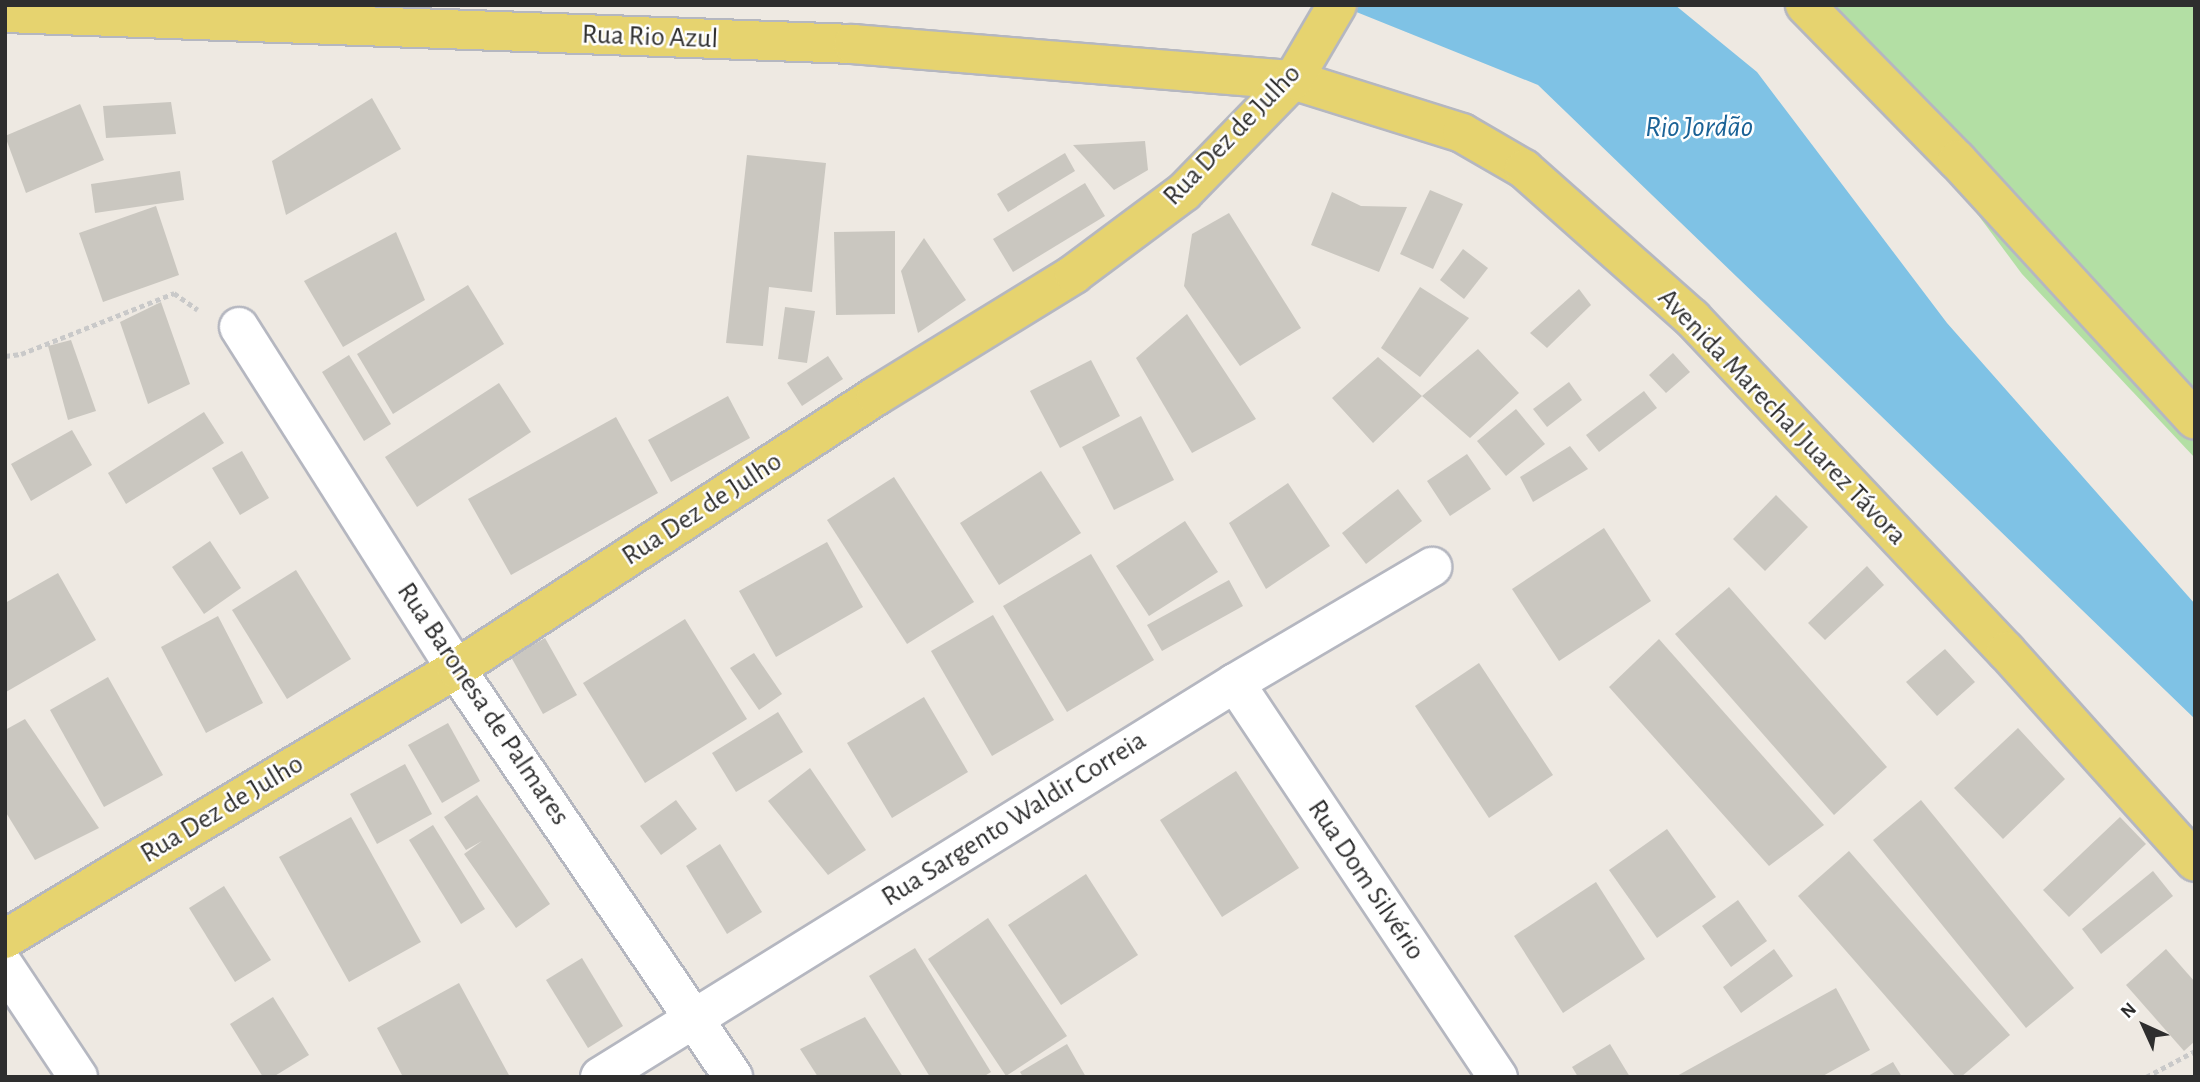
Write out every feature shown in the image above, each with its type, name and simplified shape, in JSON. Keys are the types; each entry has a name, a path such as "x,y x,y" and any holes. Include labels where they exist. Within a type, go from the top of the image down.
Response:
{"main road":[{"name":"Rua Dez de Julho","path":"5,939 456,669 876,396 1074,274 1184,192 1293,79 1337,5"},
{"path":"1805,5 1957,160 2195,419"},
{"name":"Rua Rio Azul","path":"5,13 853,44 1293,79"},
{"name":"Avenida Marechal Juarez Távora","path":"1293,79 1462,133 1524,169 1692,318 2006,651 2195,862"}],"street":[{"name":"Rua Baronesa de Palmares","path":"239,327 456,669 695,1016 733,1077"},
{"name":"Rua Sargento Waldir Correia","path":"600,1077 1234,682 1432,567"},
{"name":"Rua Dom Silvério","path":"1234,682 1498,1077"},
{"path":"5,967 78,1077"}],"path":[{"path":"5,356 21,354 174,293 217,323 239,327"},
{"path":"2146,1077 2195,1051"}],"green space":[{"path":"1822,5 2195,5 2195,458 2022,274"}],"water":[{"name":"Rio Jordão","path":"1339,5 1675,5 1757,72 1947,323 2195,604 2195,719 1538,85"}],"building":[{"path":"372,98 401,149 286,215 272,161"},
{"path":"171,102 176,134 106,138 103,106"},
{"path":"80,104 104,160 26,193 5,136"},
{"path":"1145,141 1148,170 1114,190 1073,145"},
{"path":"1065,153 1075,171 1008,212 997,194"},
{"path":"747,155 826,163 812,292 769,287 763,346 726,343"},
{"path":"180,171 184,200 95,213 91,184"},
{"path":"1085,183 1105,216 1013,272 993,239"},
{"path":"1430,190 1463,204 1433,269 1400,254"},
{"path":"1332,192 1361,206 1407,207 1379,272 1311,245"},
{"path":"156,206 179,275 103,302 79,233"},
{"path":"1229,213 1301,328 1240,366 1184,286 1192,234"},
{"path":"895,231 895,314 836,315 834,232"},
{"path":"396,232 425,300 343,347 304,281"},
{"path":"924,238 966,300 918,333 901,271"},
{"path":"1463,249 1488,268 1464,299 1440,280"},
{"path":"468,285 504,344 393,414 357,354"},
{"path":"1420,287 1469,318 1420,377 1381,348"},
{"path":"1579,289 1591,305 1547,348 1530,333"},
{"path":"161,302 190,384 148,404 120,322"},
{"path":"785,307 815,311 807,363 778,359"},
{"path":"1187,314 1256,419 1192,453 1136,358"},
{"path":"71,340 96,411 68,420 48,346"},
{"path":"1478,349 1519,393 1470,438 1422,396"},
{"path":"1673,353 1690,372 1666,393 1649,375"},
{"path":"349,355 391,424 364,441 322,372"},
{"path":"828,356 843,379 802,406 787,383"},
{"path":"1378,357 1422,396 1373,443 1332,398"},
{"path":"1091,360 1120,416 1060,448 1030,391"},
{"path":"1569,382 1582,400 1547,427 1533,409"},
{"path":"499,383 531,432 417,507 385,457"},
{"path":"1644,391 1657,408 1599,452 1586,435"},
{"path":"728,396 750,438 671,482 648,440"},
{"path":"1516,409 1545,444 1506,476 1477,441"},
{"path":"204,412 224,443 126,504 108,473"},
{"path":"1141,416 1174,480 1114,510 1082,447"},
{"path":"616,417 658,493 511,575 468,499"},
{"path":"72,430 92,465 31,501 11,464"},
{"path":"1570,446 1588,469 1533,502 1520,477"},
{"path":"242,451 269,498 240,515 212,468"},
{"path":"1467,454 1491,489 1450,516 1427,481"},
{"path":"1041,471 1081,533 999,585 960,523"},
{"path":"894,477 974,602 907,644 827,520"},
{"path":"1288,483 1330,546 1266,589 1229,523"},
{"path":"1398,489 1422,521 1366,564 1342,533"},
{"path":"1776,495 1808,527 1765,571 1733,539"},
{"path":"1185,521 1218,572 1149,616 1116,566"},
{"path":"1604,528 1651,601 1559,661 1512,589"},
{"path":"210,541 241,588 204,614 172,567"},
{"path":"827,542 863,607 776,657 739,591"},
{"path":"1091,554 1154,660 1067,712 1003,606"},
{"path":"1867,566 1884,585 1825,640 1808,623"},
{"path":"296,570 351,659 287,699 232,610"},
{"path":"58,573 96,640 6,692 5,603"},
{"path":"1229,580 1243,606 1162,651 1147,625"},
{"path":"1729,587 1887,767 1834,815 1675,634"},
{"path":"993,615 1054,720 992,756 931,651"},
{"path":"218,616 263,703 206,733 161,647"},
{"path":"685,619 747,719 645,783 583,683"},
{"path":"545,638 577,695 543,714 511,657"},
{"path":"1659,639 1824,825 1769,866 1609,687"},
{"path":"1945,649 1975,682 1937,716 1906,682"},
{"path":"754,653 782,694 759,710 730,668"},
{"path":"1479,663 1553,775 1489,818 1415,706"},
{"path":"108,677 163,775 104,807 50,710"},
{"path":"924,697 968,772 892,818 847,743"},
{"path":"778,712 803,752 736,792 712,753"},
{"path":"25,719 99,828 35,860 5,811 5,730"},
{"path":"448,723 480,781 442,803 408,745"},
{"path":"2018,728 2065,779 2003,839 1954,788"},
{"path":"405,764 432,814 377,844 350,794"},
{"path":"810,768 866,850 828,875 768,801"},
{"path":"1236,771 1299,868 1222,917 1160,820"},
{"path":"477,795 550,904 516,928 464,854 482,841 466,850 444,817"},
{"path":"676,800 697,829 661,855 640,826"},
{"path":"1921,800 2074,988 2026,1028 1873,840"},
{"path":"351,817 421,942 349,982 279,857"},
{"path":"2120,817 2146,844 2069,917 2043,890"},
{"path":"433,825 485,909 461,924 409,840"},
{"path":"1667,829 1716,897 1657,938 1609,870"},
{"path":"720,844 762,912 727,934 686,866"},
{"path":"1849,851 2010,1035 1961,1077 1956,1077 1798,896"},
{"path":"2153,871 2173,896 2101,954 2082,929"},
{"path":"1086,874 1138,955 1061,1005 1008,925"},
{"path":"1596,882 1645,959 1563,1013 1514,936"},
{"path":"224,886 271,960 235,982 189,908"},
{"path":"1738,900 1767,941 1731,967 1702,926"},
{"path":"988,918 1067,1036 1006,1076 928,959"},
{"path":"915,948 991,1072 983,1077 930,1077 869,976"},
{"path":"1774,949 1793,976 1741,1013 1723,987"},
{"path":"2166,949 2195,982 2195,1041 2184,1051 2126,985"},
{"path":"582,958 623,1026 588,1048 546,980"},
{"path":"459,983 510,1077 403,1077 377,1028"},
{"path":"1836,988 1870,1050 1821,1077 1675,1077"},
{"path":"273,997 309,1055 273,1077 263,1077 230,1024"},
{"path":"865,1017 903,1077 818,1077 800,1049"},
{"path":"1067,1044 1086,1077 1023,1077 1020,1072"},
{"path":"1610,1044 1630,1077 1578,1077 1572,1067"},
{"path":"1893,1062 1902,1077 1866,1077"}]}
